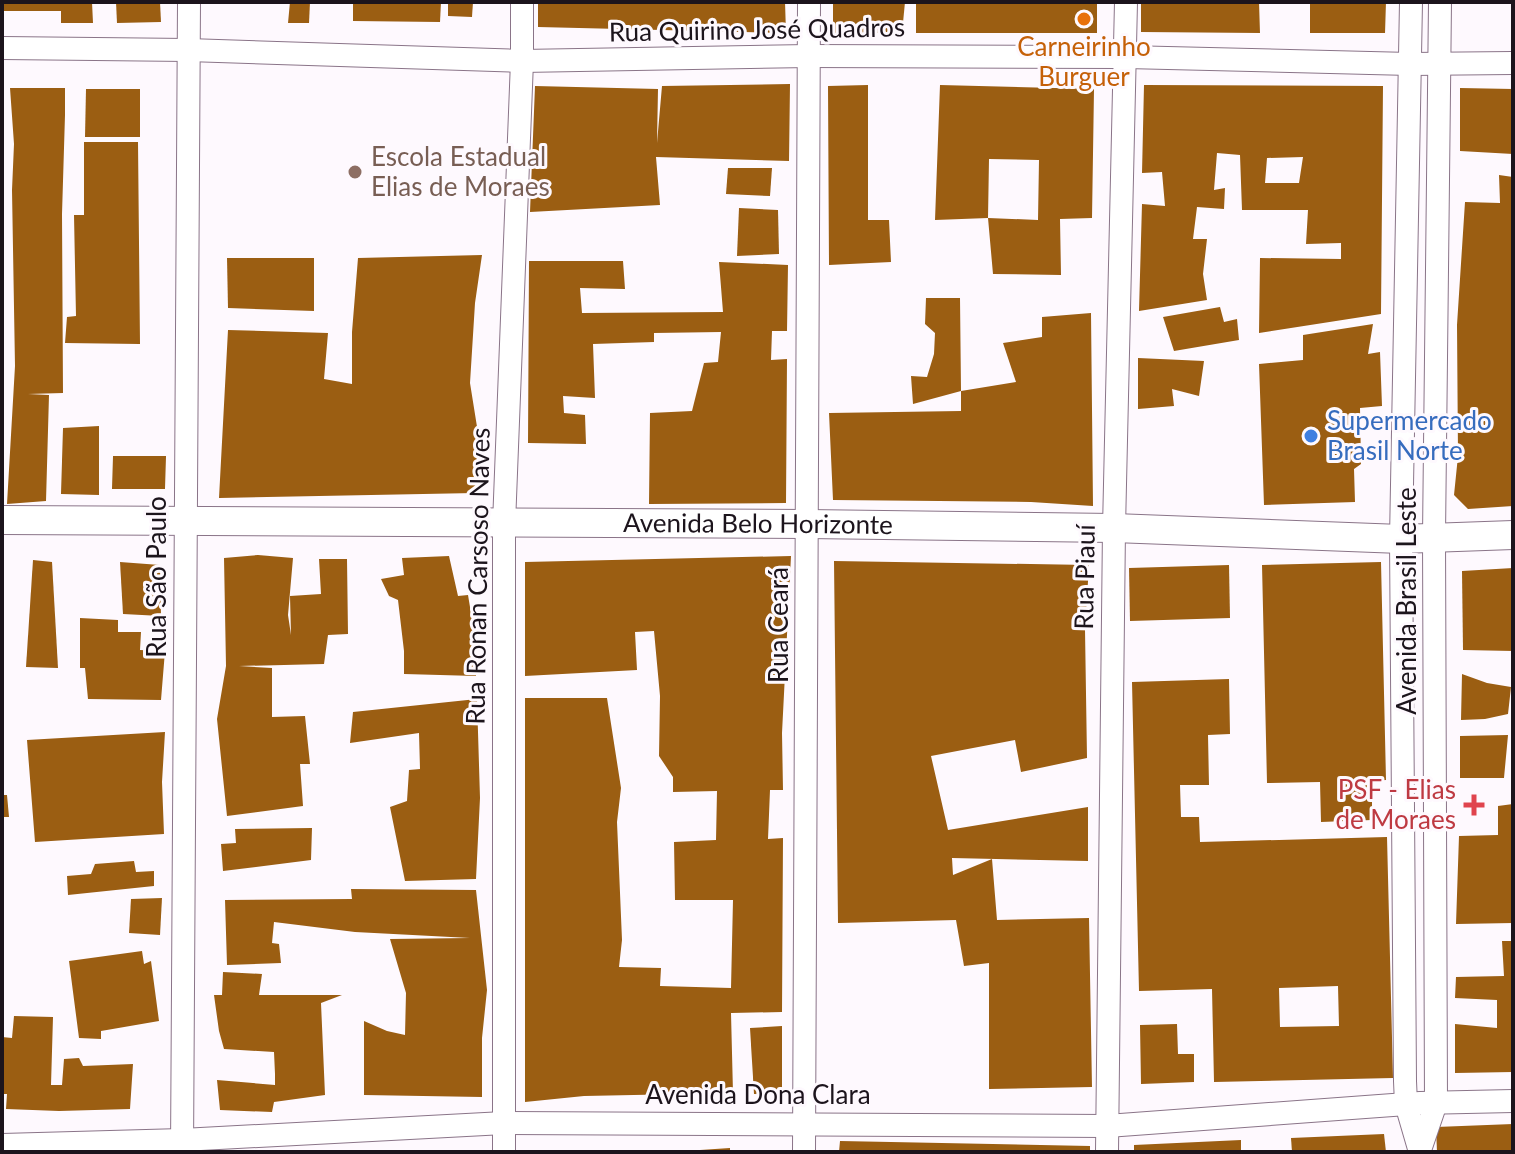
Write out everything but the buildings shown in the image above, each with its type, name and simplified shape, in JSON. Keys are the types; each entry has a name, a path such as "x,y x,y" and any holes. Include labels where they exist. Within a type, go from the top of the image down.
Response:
{"street":[{"name":"Rua São Paulo","path":"182,1146 189,2"},
{"name":"Rua Ronan Carsoso Naves","path":"504,1152 504,524 522,2"},
{"name":"Rua Ceará","path":"804,1152 809,2"},
{"name":"Rua Piauí","path":"1107,1152 1114,528 1126,2"},
{"name":"Avenida Brasil Leste","path":"1411,2 1401,539 1406,1104 1420,1151"},
{"name":"Avenida Brasil Leste","path":"1420,1151 1436,1103 1434,536 1440,2"},
{"name":"Rua Quirino José Quadros","path":"2,48 188,50 522,61 809,56 1513,63"},
{"path":"1404,404 1436,406"},
{"name":"Avenida Belo Horizonte","path":"2,520 1114,528 1401,539 1513,535"},
{"name":"Avenida Dona Clara","path":"2,1145 182,1146 504,1123 1107,1126 1406,1104 1513,1101"}],"place":[{"name":"Carneirinho Burguer","path":"1084,19"},
{"name":"Escola Estadual Elias de Moraes","path":"355,172"},
{"name":"Supermercado Brasil Norte","path":"1311,436"},
{"name":"PSF - Elias de Moraes","path":"1474,805"}]}
